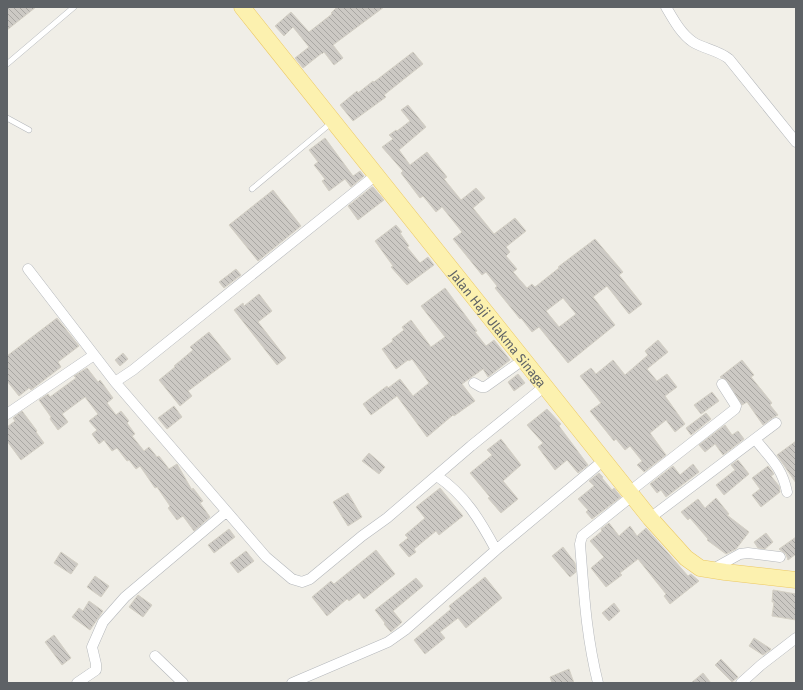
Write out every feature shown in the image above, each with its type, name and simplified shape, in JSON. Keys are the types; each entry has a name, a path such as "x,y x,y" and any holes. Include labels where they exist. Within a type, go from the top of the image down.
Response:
{"main road":[{"name":"Jalan Haji Ulakma Sinaga","path":"242,7 650,518 686,558 700,568 796,580"}],"street":[{"path":"666,7 677,25 692,42 722,53 730,59 796,142"},
{"path":"115,382 133,370 376,175"},
{"path":"28,269 115,382 226,512 266,557 292,579 302,582 310,579 362,536 387,518 471,446 545,386"},
{"path":"7,414 94,355"},
{"path":"474,382 481,387 485,387 523,360"},
{"path":"598,683 589,646 585,613 580,544 582,536 735,409 736,406 734,401 722,384"},
{"path":"650,518 776,423"},
{"path":"755,439 780,470 785,480 787,492"},
{"path":"292,683 388,642 405,630 496,550 604,460"},
{"path":"437,476 450,485 466,502 481,523 496,550"},
{"path":"77,683 96,670 92,646 103,622 124,597 226,512"},
{"path":"711,570 740,554 748,553 780,557"},
{"path":"741,683 761,665 795,641"},
{"path":"155,656 184,683"}],"lane":[{"path":"7,64 74,7"},
{"path":"7,118 29,130"},
{"path":"252,189 333,121"}],"building":[{"path":"7,7 36,7 7,30"},
{"path":"337,7 384,7 333,45 343,58 334,65 324,52 303,68 295,58 309,47 293,27 284,36 275,26 291,12 309,32 332,14 331,13"},
{"path":"413,52 423,64 384,95 386,97 353,121 340,105 357,91 358,93 373,81 374,82"},
{"path":"408,105 426,127 399,150 410,165 427,152 447,177 444,179 461,200 476,188 485,198 473,208 494,234 515,218 526,231 506,247 510,252 506,256 517,269 513,272 527,288 532,284 535,287 559,268 558,267 595,239 623,272 619,275 642,304 629,314 607,286 593,297 615,325 568,363 539,327 532,332 521,318 520,319 495,288 497,286 486,272 482,275 453,239 462,232 442,207 436,212 423,196 420,198 401,173 403,171 382,147 393,139 389,135 410,121 401,110","holes":["563,298 576,314 559,327 546,311"]},
{"path":"325,138 353,176 360,171 364,176 351,187 345,179 329,191 322,181 325,179 314,165 318,162 309,150"},
{"path":"372,187 384,200 358,220 348,206"},
{"path":"273,190 301,226 258,261 229,225"},
{"path":"396,225 402,232 400,233 409,246 407,247 420,263 428,257 434,265 407,285 391,267 393,266 375,241"},
{"path":"236,269 241,275 224,288 219,282"},
{"path":"445,288 477,331 475,332 486,346 494,340 510,360 488,377 483,369 462,384 475,401 454,416 453,415 427,437 397,396 371,415 363,404 387,386 388,388 400,379 413,396 429,383 412,359 409,361 408,360 396,369 382,349 404,330 402,327 411,320 431,347 445,337 421,306"},
{"path":"259,294 272,311 258,322 286,358 277,365 234,310 243,303 244,306"},
{"path":"57,318 79,346 58,362 61,367 31,390 29,388 19,396 7,381 7,356"},
{"path":"209,332 231,359 188,391 192,396 180,406 159,380 193,350 190,347"},
{"path":"658,340 668,352 647,369 657,381 667,374 677,387 665,396 685,424 675,432 666,420 650,433 666,455 644,472 637,465 642,461 630,446 625,450 616,439 614,441 590,411 601,403 580,376 591,368 596,374 613,360 625,375 648,355 645,351"},
{"path":"123,353 128,359 120,366 115,360"},
{"path":"742,360 754,375 751,377 772,403 770,405 778,415 763,425 747,402 742,405 727,381 720,377"},
{"path":"87,368 98,382 100,380 113,398 107,403 116,415 121,411 129,421 127,423 135,434 132,436 144,451 149,447 157,457 159,456 169,469 177,464 192,490 193,488 203,501 200,503 210,517 194,531 183,516 177,520 168,508 170,506 157,487 155,488 140,466 136,469 129,460 127,461 117,448 112,451 104,440 99,444 92,434 97,430 89,421 98,414 85,397 62,414 68,422 58,430 50,419 51,417 39,400 48,394 50,397 76,378 74,376"},
{"path":"518,374 525,383 514,391 508,382"},
{"path":"712,392 719,401 701,414 694,405"},
{"path":"174,406 182,417 167,429 158,418"},
{"path":"547,409 561,424 559,426 588,465 578,473 567,460 555,470 538,447 543,443 527,425"},
{"path":"22,411 44,443 21,460 7,441 7,427 15,421 13,418"},
{"path":"706,413 711,419 691,435 686,428"},
{"path":"725,425 732,435 738,431 744,439 723,455 715,444 705,452 699,445"},
{"path":"501,439 521,465 503,481 518,499 501,513 470,473 492,455 487,450"},
{"path":"796,441 796,483 777,455"},
{"path":"369,453 385,467 379,474 362,461"},
{"path":"738,460 749,474 724,495 716,485 735,470 731,465"},
{"path":"693,464 699,472 666,497 661,490 657,493 650,484 673,466 680,475"},
{"path":"768,466 774,474 771,476 779,486 780,492 761,507 752,495 760,489 752,478"},
{"path":"599,473 612,490 614,488 621,497 592,519 586,512 588,510 578,499 594,486 589,481"},
{"path":"440,488 463,516 439,535 436,531 414,549 416,552 409,557 399,545 408,538 405,535 425,518 416,507"},
{"path":"348,493 362,517 348,526 333,502"},
{"path":"716,498 729,514 727,515 749,532 736,549 726,554 707,540 708,539 690,518 688,520 681,512 698,499 705,508"},
{"path":"609,523 619,536 630,526 637,536 646,528 688,576 691,574 699,581 670,604 664,596 666,594 638,559 620,573 622,575 606,587 591,568 604,557 590,541"},
{"path":"229,529 235,537 214,553 208,545"},
{"path":"766,533 773,542 765,549 758,548 754,542"},
{"path":"796,537 796,554 788,560 786,554 779,549"},
{"path":"563,547 575,563 576,572 570,577 552,556"},
{"path":"376,550 395,574 364,599 359,593 349,601 347,599 327,616 312,597 331,581 334,584"},
{"path":"246,551 254,561 238,573 230,563"},
{"path":"61,552 78,564 71,574 54,563"},
{"path":"95,576 109,586 101,597 87,587"},
{"path":"485,577 502,598 466,628 458,618 440,632 445,638 425,654 414,640 451,609 449,606"},
{"path":"416,578 423,586 393,611 402,622 391,632 375,610"},
{"path":"773,590 796,594 796,620 772,616 774,602 772,602"},
{"path":"138,595 152,605 143,617 129,607"},
{"path":"89,601 103,611 90,630 72,617 79,608 83,611"},
{"path":"614,603 620,611 609,621 602,613"},
{"path":"54,635 71,658 62,665 45,642"},
{"path":"754,638 771,649 763,655 749,646"},
{"path":"721,659 738,677 732,682 715,665"},
{"path":"569,669 574,683 552,683 550,677"},
{"path":"703,673 711,683 691,683"}]}
